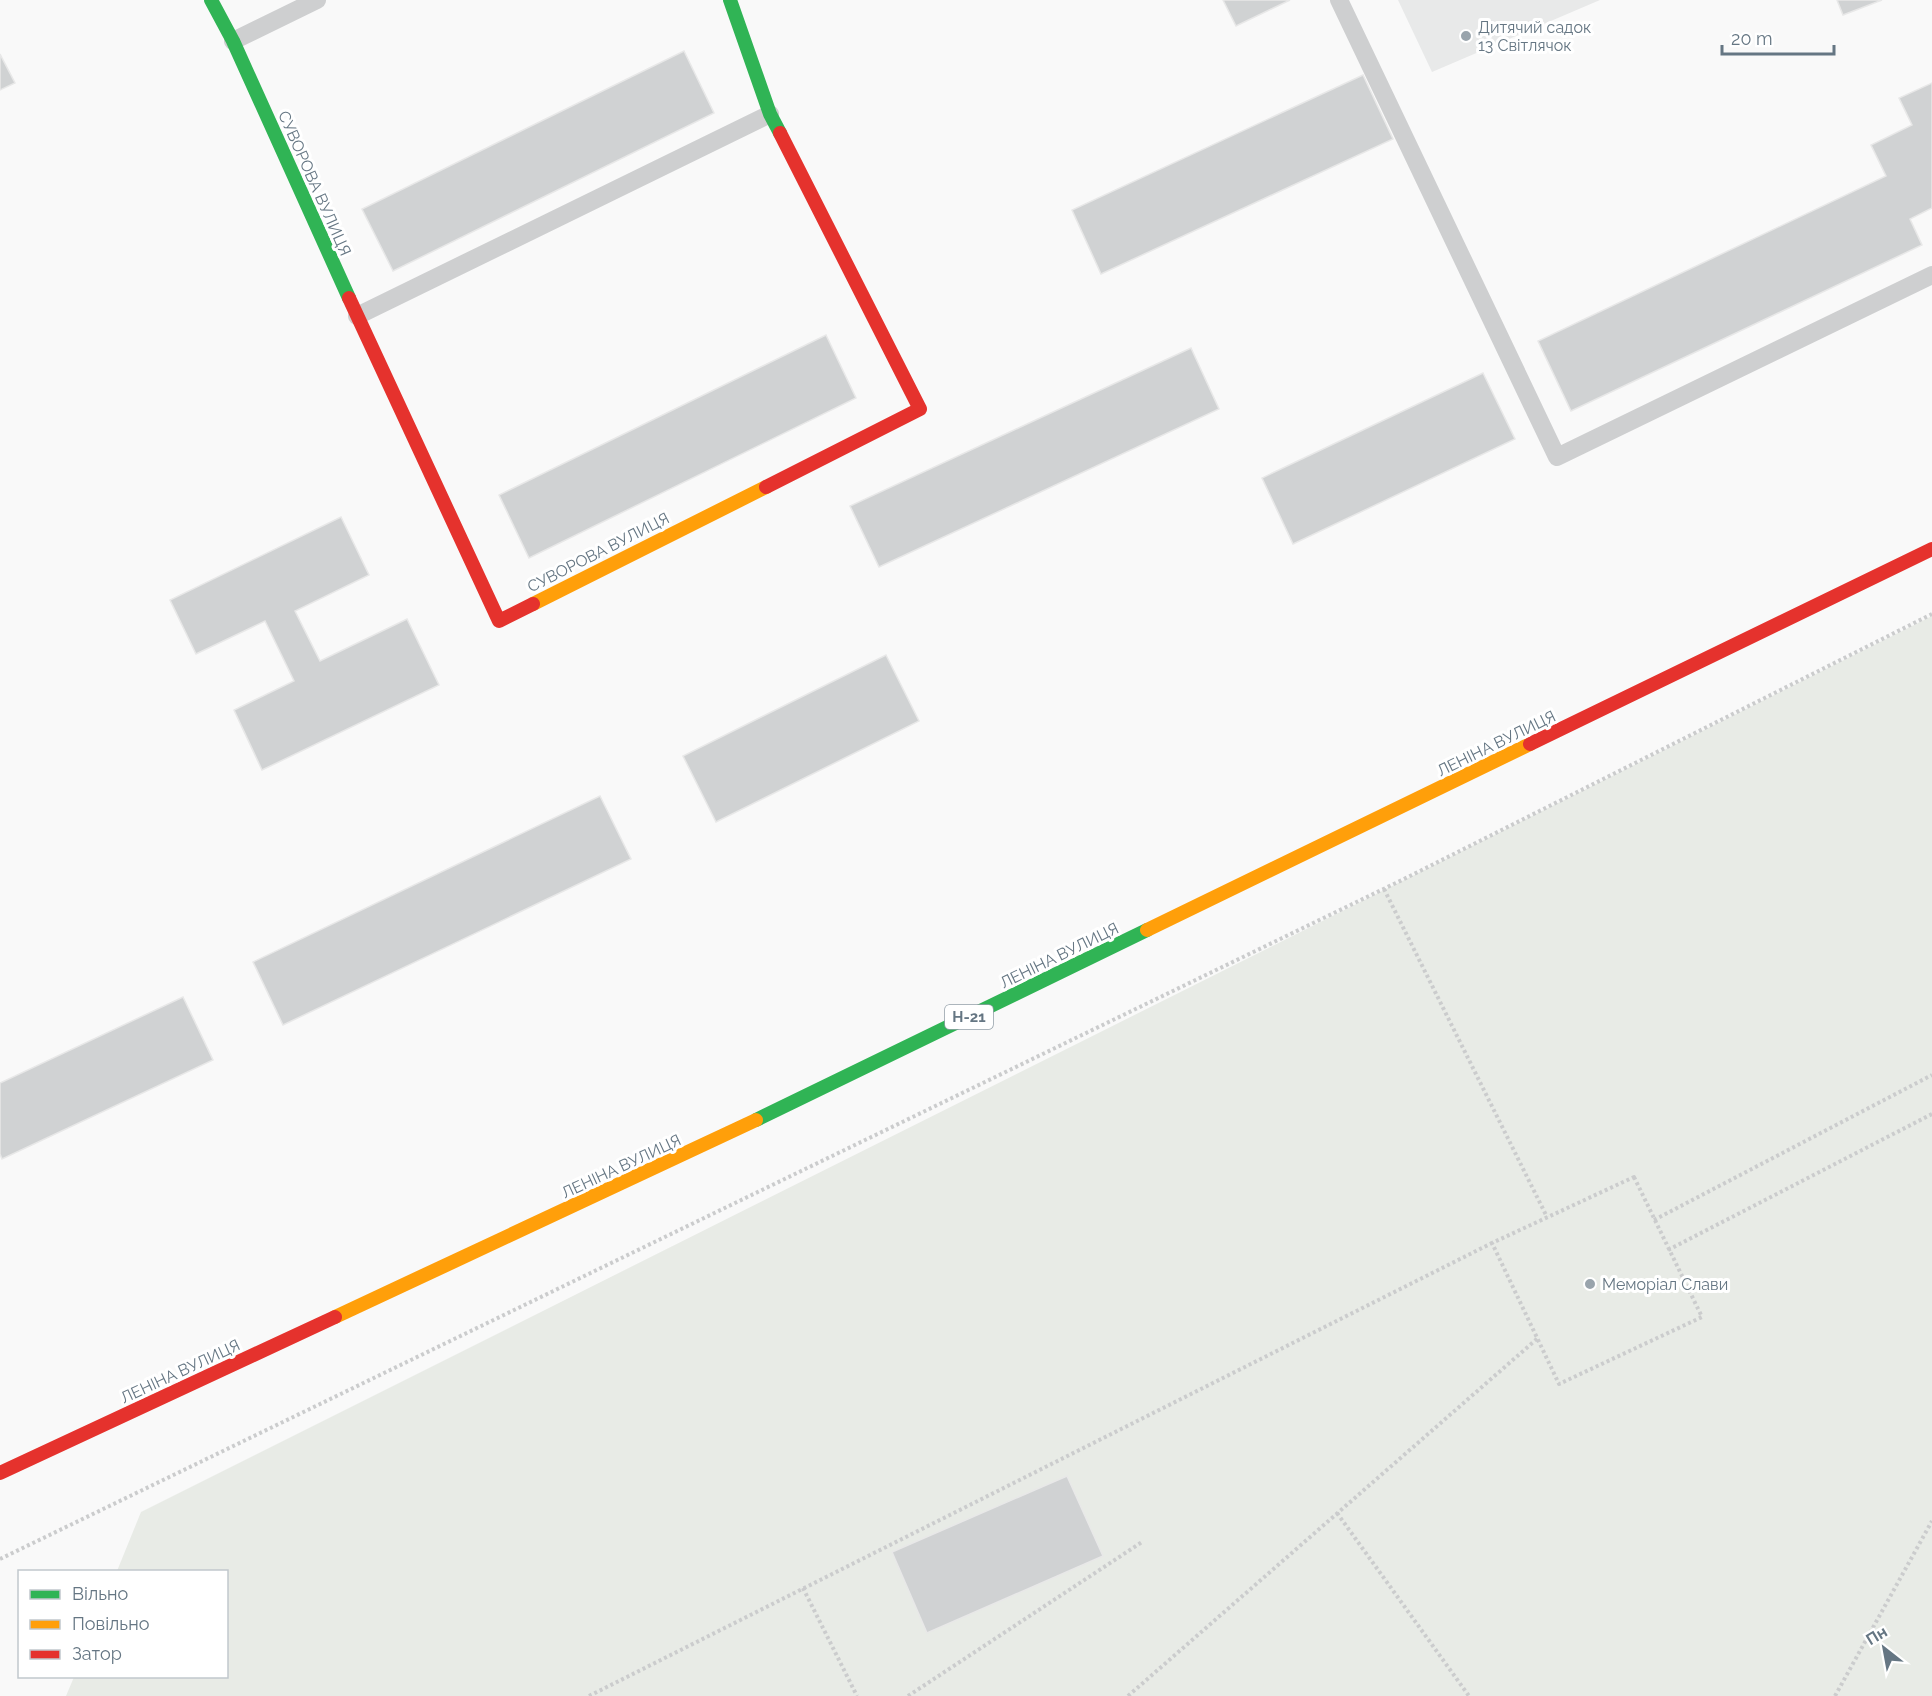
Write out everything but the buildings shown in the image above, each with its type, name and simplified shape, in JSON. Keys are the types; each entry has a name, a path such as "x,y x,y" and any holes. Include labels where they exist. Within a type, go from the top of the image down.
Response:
{"main road":[{"name":"СУВОРОВА ВУЛИЦЯ","path":"211,0 233,42 499,621 920,409 770,114 730,0"},
{"name":"ЛЕНІНА ВУЛИЦЯ","path":"0,1473 696,1149 1932,549"}],"lane":[{"path":"233,42 317,0"},
{"path":"1339,0 1557,458 1932,276"},
{"path":"357,316 770,114"}],"path":[{"path":"0,1559 1384,890 1932,614"},
{"path":"1384,890 1547,1217"},
{"path":"1654,1220 1932,1075"},
{"path":"1668,1250 1932,1114"},
{"path":"589,1696 1492,1243 1634,1178 1702,1317 1559,1384 1492,1243"},
{"path":"1128,1696 1538,1338"},
{"path":"1337,1513 1469,1696"},
{"path":"1835,1696 1932,1521"},
{"path":"909,1696 1142,1542"},
{"path":"803,1588 857,1696"}],"shaded area":[{"name":"Дитячий садок 13 Світлячок","path":"1398,0 1600,0 1432,72"},
{"path":"1932,616 1932,1696 66,1696 74,1678 228,1678 228,1570 117,1570 141,1512"}],"traffic: fast":[{"path":"211,0 233,41 349,298"},
{"path":"730,0 770,114 780,133"},
{"path":"756,1120 1147,930"}],"traffic: slow":[{"path":"533,604 766,487"},
{"path":"1147,930 1530,744"},
{"path":"335,1317 756,1120"}],"traffic: jam":[{"path":"766,487 920,409 780,133"},
{"path":"349,298 499,621 533,604"},
{"path":"1530,744 1932,549"},
{"path":"0,1473 335,1317"}],"place":[{"name":"Дитячий садок 13 Світлячок","path":"1466,36"},
{"name":"Меморіал Слави","path":"1590,1284"}]}
